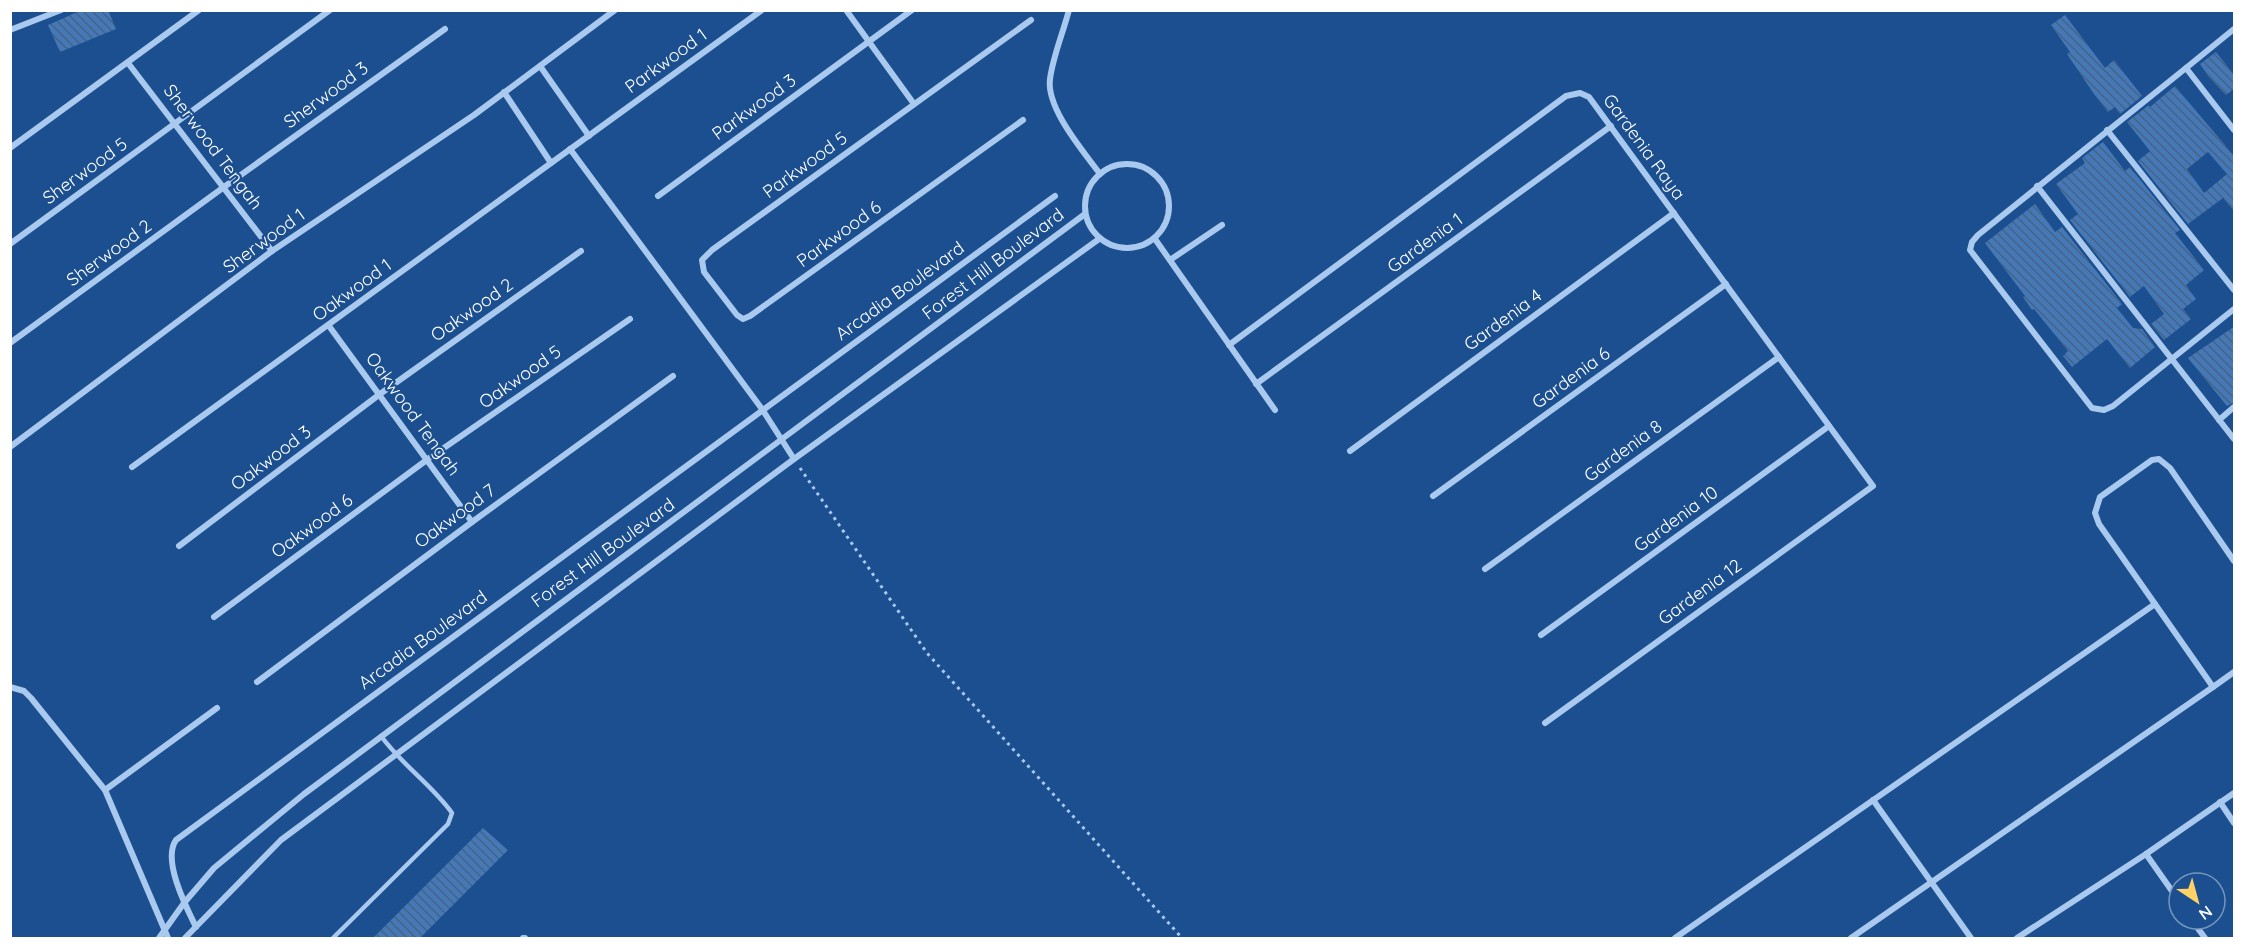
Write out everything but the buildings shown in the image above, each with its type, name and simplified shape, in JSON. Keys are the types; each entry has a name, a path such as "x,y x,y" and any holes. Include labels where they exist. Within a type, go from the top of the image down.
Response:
{"street":[{"path":"10,30 61,10"},
{"path":"10,148 200,10"},
{"name":"Sherwood 5","path":"10,244 330,10"},
{"name":"Sherwood 1","path":"10,447 272,251 504,92 615,10"},
{"name":"Parkwood 1","path":"589,136 762,10"},
{"path":"846,10 914,104"},
{"name":"Parkwood 3","path":"658,195 912,10"},
{"path":"1069,10 1049,81 1053,101 1065,124 1100,174"},
{"name":"Parkwood 5","path":"712,250 1031,20"},
{"name":"Sherwood 3","path":"224,187 445,29"},
{"path":"2235,29 1978,235 1972,242 1970,250 2092,408 2104,410 2113,406 2235,309"},
{"name":"Sherwood Tengah","path":"128,63 272,251"},
{"path":"540,66 589,136"},
{"path":"2186,68 2235,130"},
{"path":"504,92 551,163"},
{"name":"Gardenia Raya","path":"1229,345 1566,96 1580,93 1589,97 1611,126 1873,486"},
{"name":"Parkwood 6","path":"712,250 702,260 704,272 737,315 743,319 769,303 1023,120"},
{"name":"Gardenia 1","path":"1256,384 1611,126"},
{"path":"2108,130 2235,290"},
{"name":"Oakwood 1","path":"132,467 589,136"},
{"path":"570,149 762,409 794,459"},
{"path":"1127,164 1142,166 1155,174 1165,185 1169,199 1169,214 1164,228 1155,239 1142,247 1127,249 1112,247 1099,240 1090,228 1085,214 1085,199 1090,185 1100,174 1113,166 1127,164"},
{"path":"2037,186 2235,439"},
{"name":"Sherwood 2","path":"10,343 224,187"},
{"name":"Arcadia Boulevard","path":"196,927 184,903 174,871 171,851 176,840 1055,196"},
{"name":"Gardenia 4","path":"1350,451 1674,213"},
{"name":"Forest Hill Boulevard","path":"159,939 184,903 214,868 304,794 1085,214"},
{"path":"1170,260 1222,225"},
{"path":"1155,239 1275,411"},
{"name":"Forest Hill Boulevard","path":"185,939 281,840 794,459 1099,240"},
{"name":"Oakwood 2","path":"381,394 581,251"},
{"name":"Gardenia 6","path":"1432,496 1726,284"},
{"name":"Oakwood 5","path":"428,459 630,319"},
{"name":"Oakwood Tengah","path":"329,326 381,394 472,522"},
{"name":"Gardenia 8","path":"1485,569 1779,357"},
{"name":"Oakwood 7","path":"257,682 673,376"},
{"name":"Oakwood 3","path":"179,546 381,394"},
{"path":"2219,420 2235,407"},
{"name":"Gardenia 10","path":"1541,636 1829,426"},
{"name":"Oakwood 6","path":"214,617 428,459"},
{"path":"2212,687 2099,524 2095,513 2100,497 2152,460 2159,459 2170,468 2235,561"},
{"name":"Gardenia 12","path":"1545,723 1873,486"},
{"path":"1675,939 2154,604"},
{"path":"1851,939 2235,672"},
{"path":"10,687 24,691 31,698 105,790 168,939"},
{"path":"105,790 217,708"},
{"path":"2018,939 2235,793"},
{"path":"1873,800 1971,939"},
{"path":"2220,802 2235,823"},
{"path":"2146,854 2167,884"}],"lane":[{"path":"333,939 448,824 452,813 445,802 395,755 381,736"}],"path":[{"path":"794,459 927,653 1182,939"}]}
